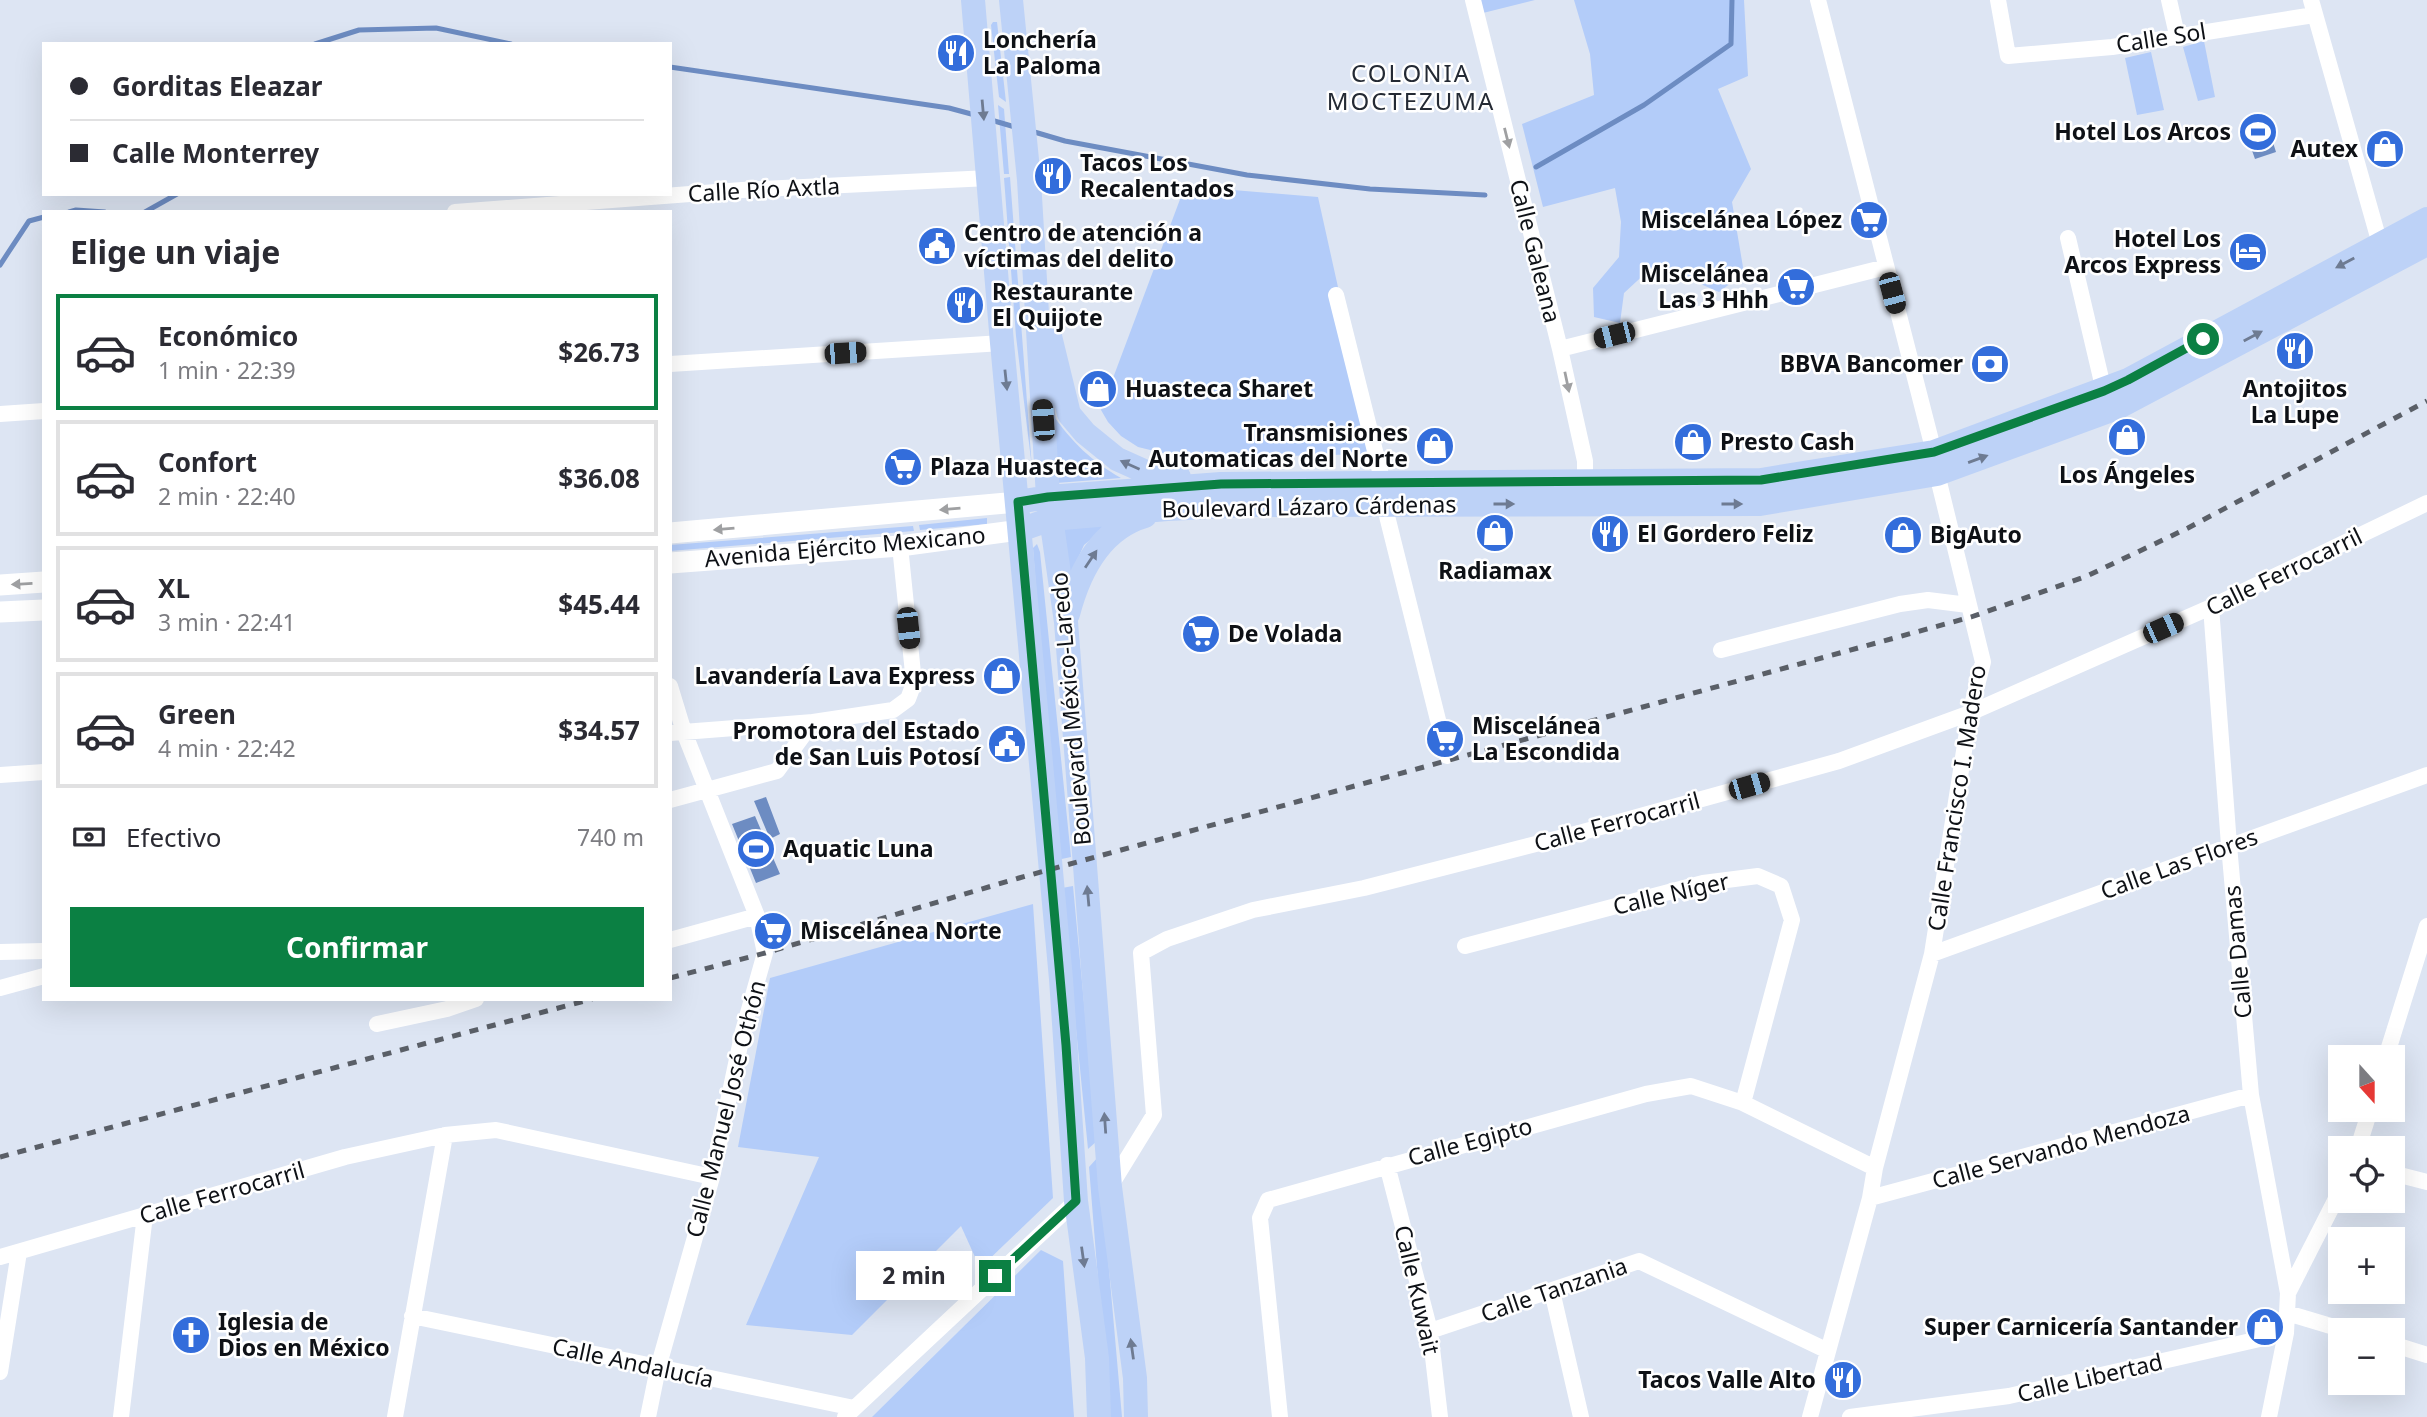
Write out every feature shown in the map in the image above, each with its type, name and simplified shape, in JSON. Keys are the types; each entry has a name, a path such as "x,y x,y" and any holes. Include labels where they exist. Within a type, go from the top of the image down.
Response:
{"main road":[{"name":"Boulevard México-Laredo","path":"973,0 1066,1045 1076,1201 1097,1358 1099,1417"},
{"name":"Boulevard México-Laredo","path":"1011,0 1029,180 1049,508 1066,622 1110,1187 1135,1378 1136,1417"},
{"name":"Boulevard Lázaro Cárdenas","path":"1935,463 2128,380 2427,219"},
{"name":"Boulevard Lázaro Cárdenas","path":"1020,530 1049,508 1221,484 1384,494 1585,493 1760,504 1935,463 2117,408 2427,244"},
{"path":"1033,267 1069,414 1085,433 1117,459 1146,472 1221,484"},
{"name":"Boulevard Lázaro Cárdenas","path":"1018,502 1049,508 1167,509 1384,494"},
{"name":"Avenida Ejército Mexicano","path":"672,533 1018,502"},
{"path":"1066,622 1075,587 1092,555 1109,535 1132,520 1167,509"},
{"name":"Avenida Ejército Mexicano","path":"672,563 900,546 1020,530"},
{"path":"0,585 42,582"},
{"path":"0,612 42,610"}],"street":[{"name":"Calle Galeana","path":"1472,0 1560,349 1585,461 1585,493"},
{"name":"Calle Francisco I. Madero","path":"1810,1417 1870,1198 1875,1168 1932,954 1970,713 1983,662 1818,0"},
{"name":"Calle Sol","path":"1998,0 2008,56 2112,47 2313,7"},
{"path":"2169,0 2177,35"},
{"path":"2313,7 2381,244"},
{"name":"Calle Río Axtla","path":"672,195 988,172"},
{"name":"Calle Río Axtla","path":"472,210 651,196"},
{"path":"2068,238 2104,391"},
{"path":"1560,349 1886,267"},
{"path":"1336,295 1447,756"},
{"path":"672,364 1002,343"},
{"path":"0,414 42,411"},
{"name":"Calle Ferrocarril","path":"1110,1187 1154,1115 1141,953 1167,939 1253,909 1364,888 1591,830 1839,761 1970,713 2211,607 2427,503"},
{"path":"677,732 813,722 893,710 908,699 914,683 900,546"},
{"path":"1721,650 1900,604 1928,600 1968,605"},
{"name":"Calle Damas","path":"2211,607 2228,845 2251,1095 2288,1293"},
{"name":"Calle Manuel José Othón","path":"648,1417 658,1368 712,1177 743,1031 765,953 757,916 706,789 677,732 672,699"},
{"path":"672,799 777,771 813,722"},
{"path":"0,775 42,772"},
{"name":"Calle Las Flores","path":"1932,954 2427,775"},
{"name":"Calle Níger","path":"1465,946 1703,883 1758,876 1781,886 1792,920 1743,1103"},
{"path":"672,939 757,916"},
{"path":"2390,1045 2427,926"},
{"path":"0,952 42,951"},
{"path":"0,988 42,977"},
{"path":"377,1024 447,1009 470,1001"},
{"name":"Calle Egipto","path":"1280,1417 1260,1217 1268,1200 1646,1094 1691,1086 1743,1103 1875,1168"},
{"name":"Calle Servando Mendoza","path":"1870,1198 2251,1095"},
{"name":"Calle Ferrocarril","path":"0,1257 345,1157 445,1135 496,1130 712,1177"},
{"path":"395,1417 445,1135"},
{"name":"Calle Kuwait","path":"1387,1165 1430,1331 1440,1417"},
{"path":"2405,1176 2427,1182"},
{"path":"849,1412 1076,1201"},
{"path":"2269,1417 2286,1333 2288,1293 2329,1213"},
{"path":"121,1417 145,1215"},
{"path":"0,1372 19,1252"},
{"name":"Calle Tanzania","path":"1430,1331 1640,1261 1828,1351"},
{"path":"1552,1291 1581,1417"},
{"path":"2287,1313 2328,1325"},
{"name":"Calle Andalucía","path":"412,1316 849,1412"},
{"name":"Calle Libertad","path":"1850,1417 2009,1396 2286,1333"},
{"path":"2405,1348 2427,1355"}],"shaded area":[{"path":"1479,0 1535,0 1483,13"},
{"path":"1574,0 1744,0 1748,76 1718,89 1751,169 1732,202 1744,273 1719,292 1682,276 1649,270 1624,293 1620,323 1594,317 1593,288 1619,257 1621,222 1615,188 1543,207 1522,124 1594,95 1590,54"},
{"path":"997,22 1006,102 999,97 991,25"},
{"path":"2204,41 2215,97 2198,101 2183,47"},
{"path":"2151,52 2164,110 2137,115 2125,58"},
{"path":"998,105 1004,109 1009,174 1004,174"},
{"name":"Hotel Los Arcos","path":"2265,117 2276,152 2255,159 2243,125"},
{"path":"1010,177 1032,468 1016,336 1004,178"},
{"path":"1185,186 1318,197 1375,454 1183,458 1138,447 1121,436 1108,422 1101,410"},
{"path":"1052,414 1083,450 1121,478 1056,483"},
{"path":"987,518 987,524 920,530 919,525"},
{"path":"1112,522 1084,545 1069,578 1064,528"},
{"path":"913,526 914,531 672,551 672,545"},
{"path":"1037,544 1040,552 1071,857 1057,860 1033,548"},
{"path":"766,797 780,834 770,839 754,801"},
{"name":"Aquatic Luna","path":"755,816 780,874 756,883 732,824"},
{"path":"1073,886 1097,1141 1088,1149 1062,888"},
{"path":"1033,904 1053,1198 980,1268 961,1226 852,1335 746,1325 819,1157 738,1147 770,978"},
{"path":"1099,1156 1122,1417 1109,1417 1089,1167"},
{"path":"1041,1250 1063,1261 1074,1417 872,1417"}],"waterway":[{"path":"1536,167 1644,105 1731,44 1732,0"},
{"path":"321,42 359,30 436,28 502,42"},
{"path":"672,67 949,108 975,115"},
{"path":"991,120 1015,127"},
{"path":"1031,131 1065,141 1247,175 1370,189 1485,195"},
{"path":"149,210 173,196"},
{"path":"0,265 29,221 42,218"}],"railway":[{"path":"672,977 765,953 1019,878 1971,617 2087,576 2188,528 2427,401"},
{"path":"0,1157 585,1001"}],"place":[{"name":"Lonchería La Paloma","path":"956,53"},
{"name":"Hotel Los Arcos","path":"2258,132"},
{"name":"Autex","path":"2385,149"},
{"name":"Tacos Los Recalentados","path":"1053,176"},
{"name":"Miscelánea López","path":"1869,220"},
{"name":"Centro de atención a víctimas del delito","path":"937,246"},
{"name":"Hotel Los Arcos Express","path":"2248,252"},
{"name":"Miscelánea Las 3 Hhh","path":"1796,287"},
{"name":"Restaurante El Quijote","path":"965,305"},
{"name":"Antojitos La Lupe","path":"2295,351"},
{"name":"BBVA Bancomer","path":"1990,364"},
{"name":"Huasteca Sharet","path":"1098,389"},
{"name":"Los Ángeles","path":"2127,437"},
{"name":"Presto Cash","path":"1693,442"},
{"name":"Transmisiones Automaticas del Norte","path":"1435,446"},
{"name":"Plaza Huasteca","path":"903,467"},
{"name":"Radiamax","path":"1495,533"},
{"name":"El Gordero Feliz","path":"1610,534"},
{"name":"BigAuto","path":"1903,535"},
{"name":"De Volada","path":"1201,634"},
{"name":"Lavandería Lava Express","path":"1002,676"},
{"name":"Miscelánea La Escondida","path":"1445,739"},
{"name":"Promotora del Estado de San Luis Potosí","path":"1007,744"},
{"name":"Aquatic Luna","path":"756,849"},
{"name":"Miscelánea Norte","path":"773,931"},
{"name":"Super Carnicería Santander","path":"2265,1327"},
{"name":"Iglesia de Dios en México","path":"191,1335"},
{"name":"Tacos Valle Alto","path":"1843,1380"}],"district":[{"name":"COLONIA MOCTEZUMA","path":"1411,88"}],"route":[{"path":"995,1276 1076,1201 1066,1045 1018,502 1048,497 1221,484 1761,480 1934,452 2104,391 2203,339"}]}
